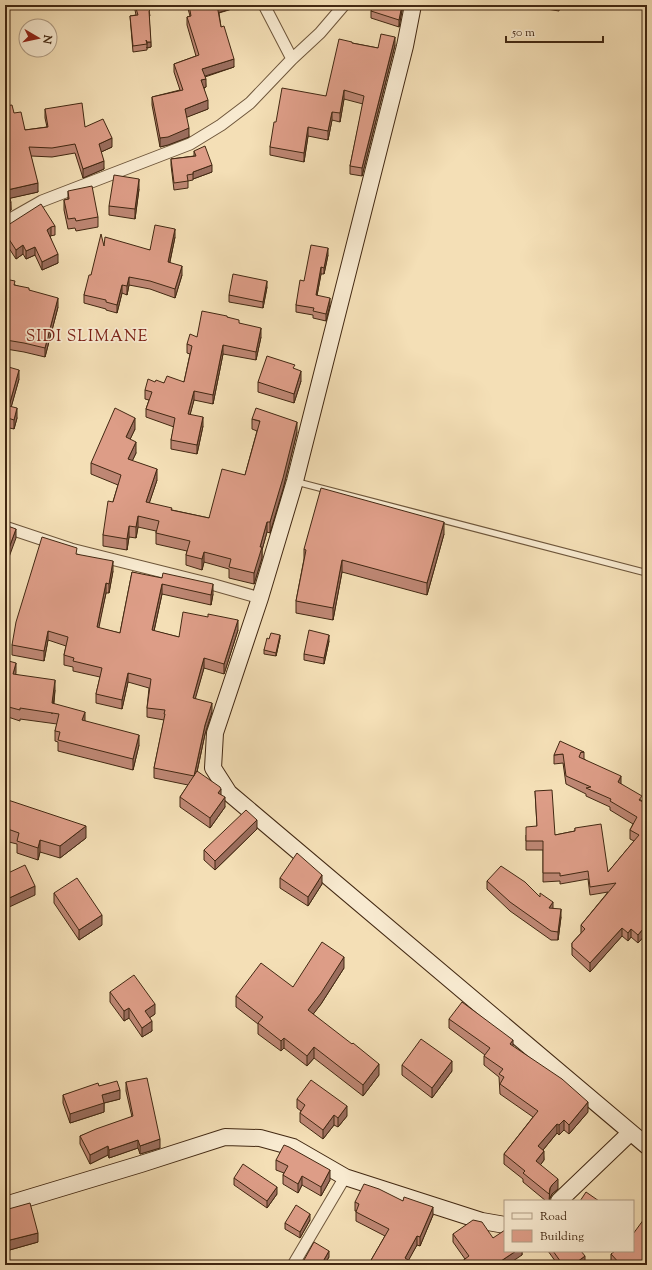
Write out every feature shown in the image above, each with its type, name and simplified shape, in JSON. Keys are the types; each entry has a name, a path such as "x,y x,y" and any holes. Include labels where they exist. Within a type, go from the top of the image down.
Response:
{"main road":[{"path":"413,5 405,46 295,481 260,598 215,733 213,768 229,793 647,1146"},
{"path":"560,1200 630,1133"},
{"path":"5,1205 225,1137 260,1138 293,1147 345,1177 482,1221 504,1225"}],"street":[{"path":"264,5 292,59"},
{"path":"5,222 42,201 190,144 221,125 250,103 292,59 320,33 344,5"},
{"path":"5,527 71,549 211,584 260,598"},
{"path":"293,1265 345,1177"}],"lane":[{"path":"295,481 647,573"}],"building":[{"path":"135,5 148,5 150,10 151,42 147,42 146,40 147,44 133,46 130,16 138,15"},
{"path":"189,5 217,5 221,27 224,26 234,59 202,69 206,79 201,80 208,100 185,109 189,128 168,137 160,138 152,97 183,90 174,64 199,55 187,17 191,16"},
{"path":"373,5 402,5 399,20 371,11"},
{"path":"381,34 395,37 362,168 350,166 364,96 344,90 340,113 332,112 328,131 308,127 304,153 270,147 282,88 326,96 339,39 378,48"},
{"path":"82,103 85,127 103,119 112,138 99,144 104,161 83,169 75,144 52,148 29,147 38,183 7,190 11,202 5,205 5,106 12,105 14,113 21,112 25,130 48,127 45,109"},
{"path":"205,146 212,165 193,172 193,174 187,175 188,181 174,183 171,159 196,156 194,151"},
{"path":"114,175 139,179 135,209 109,206"},
{"path":"92,186 98,217 76,221 75,218 68,219 64,200 69,199 68,191"},
{"path":"41,204 55,226 47,230 58,254 42,262 35,247 26,251 23,245 16,250 5,233 5,227"},
{"path":"155,225 175,229 168,262 182,266 175,289 150,281 129,277 127,286 122,285 117,305 106,302 106,300 84,295 89,275 91,275 101,234 104,246 105,237 150,250"},
{"path":"311,245 328,248 324,268 321,267 316,295 330,298 326,314 313,311 314,308 296,305 300,280 304,281"},
{"path":"233,274 267,281 263,302 229,295"},
{"path":"5,279 15,281 14,285 29,288 29,290 58,298 45,348 6,340 5,342"},
{"path":"202,311 227,316 239,320 239,323 261,328 256,352 223,345 213,395 194,391 188,414 203,417 197,445 171,440 175,418 146,409 152,392 145,390 148,379 155,382 156,380 164,383 167,376 184,382 192,346 187,344 190,334 197,337"},
{"path":"267,356 295,365 293,368 301,371 294,394 258,382"},
{"path":"5,366 19,370 9,406 17,408 14,420 5,417"},
{"path":"115,408 135,418 126,437 136,442 128,459 157,469 146,502 172,508 171,510 209,518 222,469 245,475 260,421 252,419 256,408 297,422 283,478 270,522 267,522 260,547 262,547 254,573 229,567 231,559 204,552 202,559 186,555 190,541 156,533 159,521 138,516 136,527 129,526 127,539 103,535 108,501 113,502 121,475 91,463"},
{"path":"321,488 444,522 427,583 342,560 333,608 296,601 306,550 304,549"},
{"path":"5,525 16,529 5,559"},
{"path":"42,537 77,548 76,554 113,561 109,584 106,583 97,627 120,633 132,572 162,578 163,573 213,584 211,595 162,584 152,630 179,637 183,612 208,617 208,614 238,620 224,664 204,658 193,698 212,703 205,725 194,776 154,768 165,710 147,708 151,679 128,673 122,700 96,694 102,668 73,661 74,658 64,655 68,637 48,631 44,651 12,645 16,622"},
{"path":"309,630 329,635 324,658 304,654"},
{"path":"271,633 280,635 276,653 264,650 267,638 269,639"},
{"path":"5,660 16,663 13,674 55,680 52,703 85,712 82,720 139,735 133,759 58,740 60,732 55,731 59,714 20,708 20,710 5,706"},
{"path":"560,741 584,752 581,752 579,757 621,776 618,782 642,796 639,800 647,804 647,924 638,935 631,929 628,933 622,928 590,963 572,947 572,943 585,929 581,925 616,883 590,887 588,871 560,876 560,873 543,873 543,841 526,841 526,827 537,826 535,791 552,790 555,835 575,831 575,828 601,824 608,872 639,835 630,830 637,817 610,801 611,799 586,788 591,787 566,776 563,754 554,755"},
{"path":"197,771 220,787 221,789 218,793 225,797 210,818 180,797"},
{"path":"5,799 86,826 60,846 40,840 38,848 17,841 19,833 5,828"},
{"path":"246,810 257,820 215,861 204,850"},
{"path":"297,853 322,875 308,897 280,878"},
{"path":"25,865 35,886 5,900 6,874"},
{"path":"501,866 525,882 540,897 540,893 553,902 549,908 561,909 558,932 551,931 510,902 487,881"},
{"path":"77,878 102,915 79,930 54,893"},
{"path":"322,942 344,957 321,993 308,1010 379,1064 363,1085 314,1047 307,1056 284,1038 281,1041 258,1023 263,1017 236,996 261,963 293,987"},
{"path":"134,975 155,1004 145,1011 152,1021 142,1028 129,1008 124,1011 110,992"},
{"path":"462,1002 513,1040 510,1044 562,1079 588,1102 569,1125 564,1120 559,1125 557,1124 538,1146 544,1151 536,1161 558,1179 550,1188 549,1194 523,1173 525,1171 504,1154 538,1111 500,1084 504,1077 499,1074 503,1069 484,1056 490,1048 449,1019"},
{"path":"421,1039 452,1061 432,1088 402,1065"},
{"path":"147,1078 160,1139 140,1146 138,1140 109,1150 108,1146 90,1155 80,1136 133,1116 126,1082"},
{"path":"311,1080 347,1106 338,1118 334,1115 323,1130 300,1113 305,1105 297,1099"},
{"path":"117,1081 120,1090 102,1095 104,1103 70,1114 63,1095 98,1083 99,1086"},
{"path":"284,1145 330,1170 321,1187 302,1176 298,1184 283,1175 288,1166 276,1160"},
{"path":"243,1164 277,1187 267,1201 234,1178"},
{"path":"364,1184 379,1189 403,1201 404,1197 433,1207 420,1237 417,1236 405,1258 411,1262 409,1265 375,1265 370,1262 389,1229 356,1212 359,1204 355,1202"},
{"path":"586,1192 598,1200 581,1200"},
{"path":"30,1203 38,1233 6,1241 5,1210"},
{"path":"296,1205 310,1214 300,1232 285,1223"},
{"path":"644,1219 647,1221 647,1265 621,1265 611,1254 614,1252 634,1252 634,1233"},
{"path":"473,1220 482,1222 493,1238 504,1231 504,1252 514,1252 495,1265 457,1265 469,1256 453,1234"},
{"path":"314,1242 329,1251 321,1265 312,1265 304,1260"},
{"path":"554,1252 582,1252 585,1256 573,1265 563,1265"}],"district":[{"name":"SIDI SLIMANE","path":"87,337"}]}
